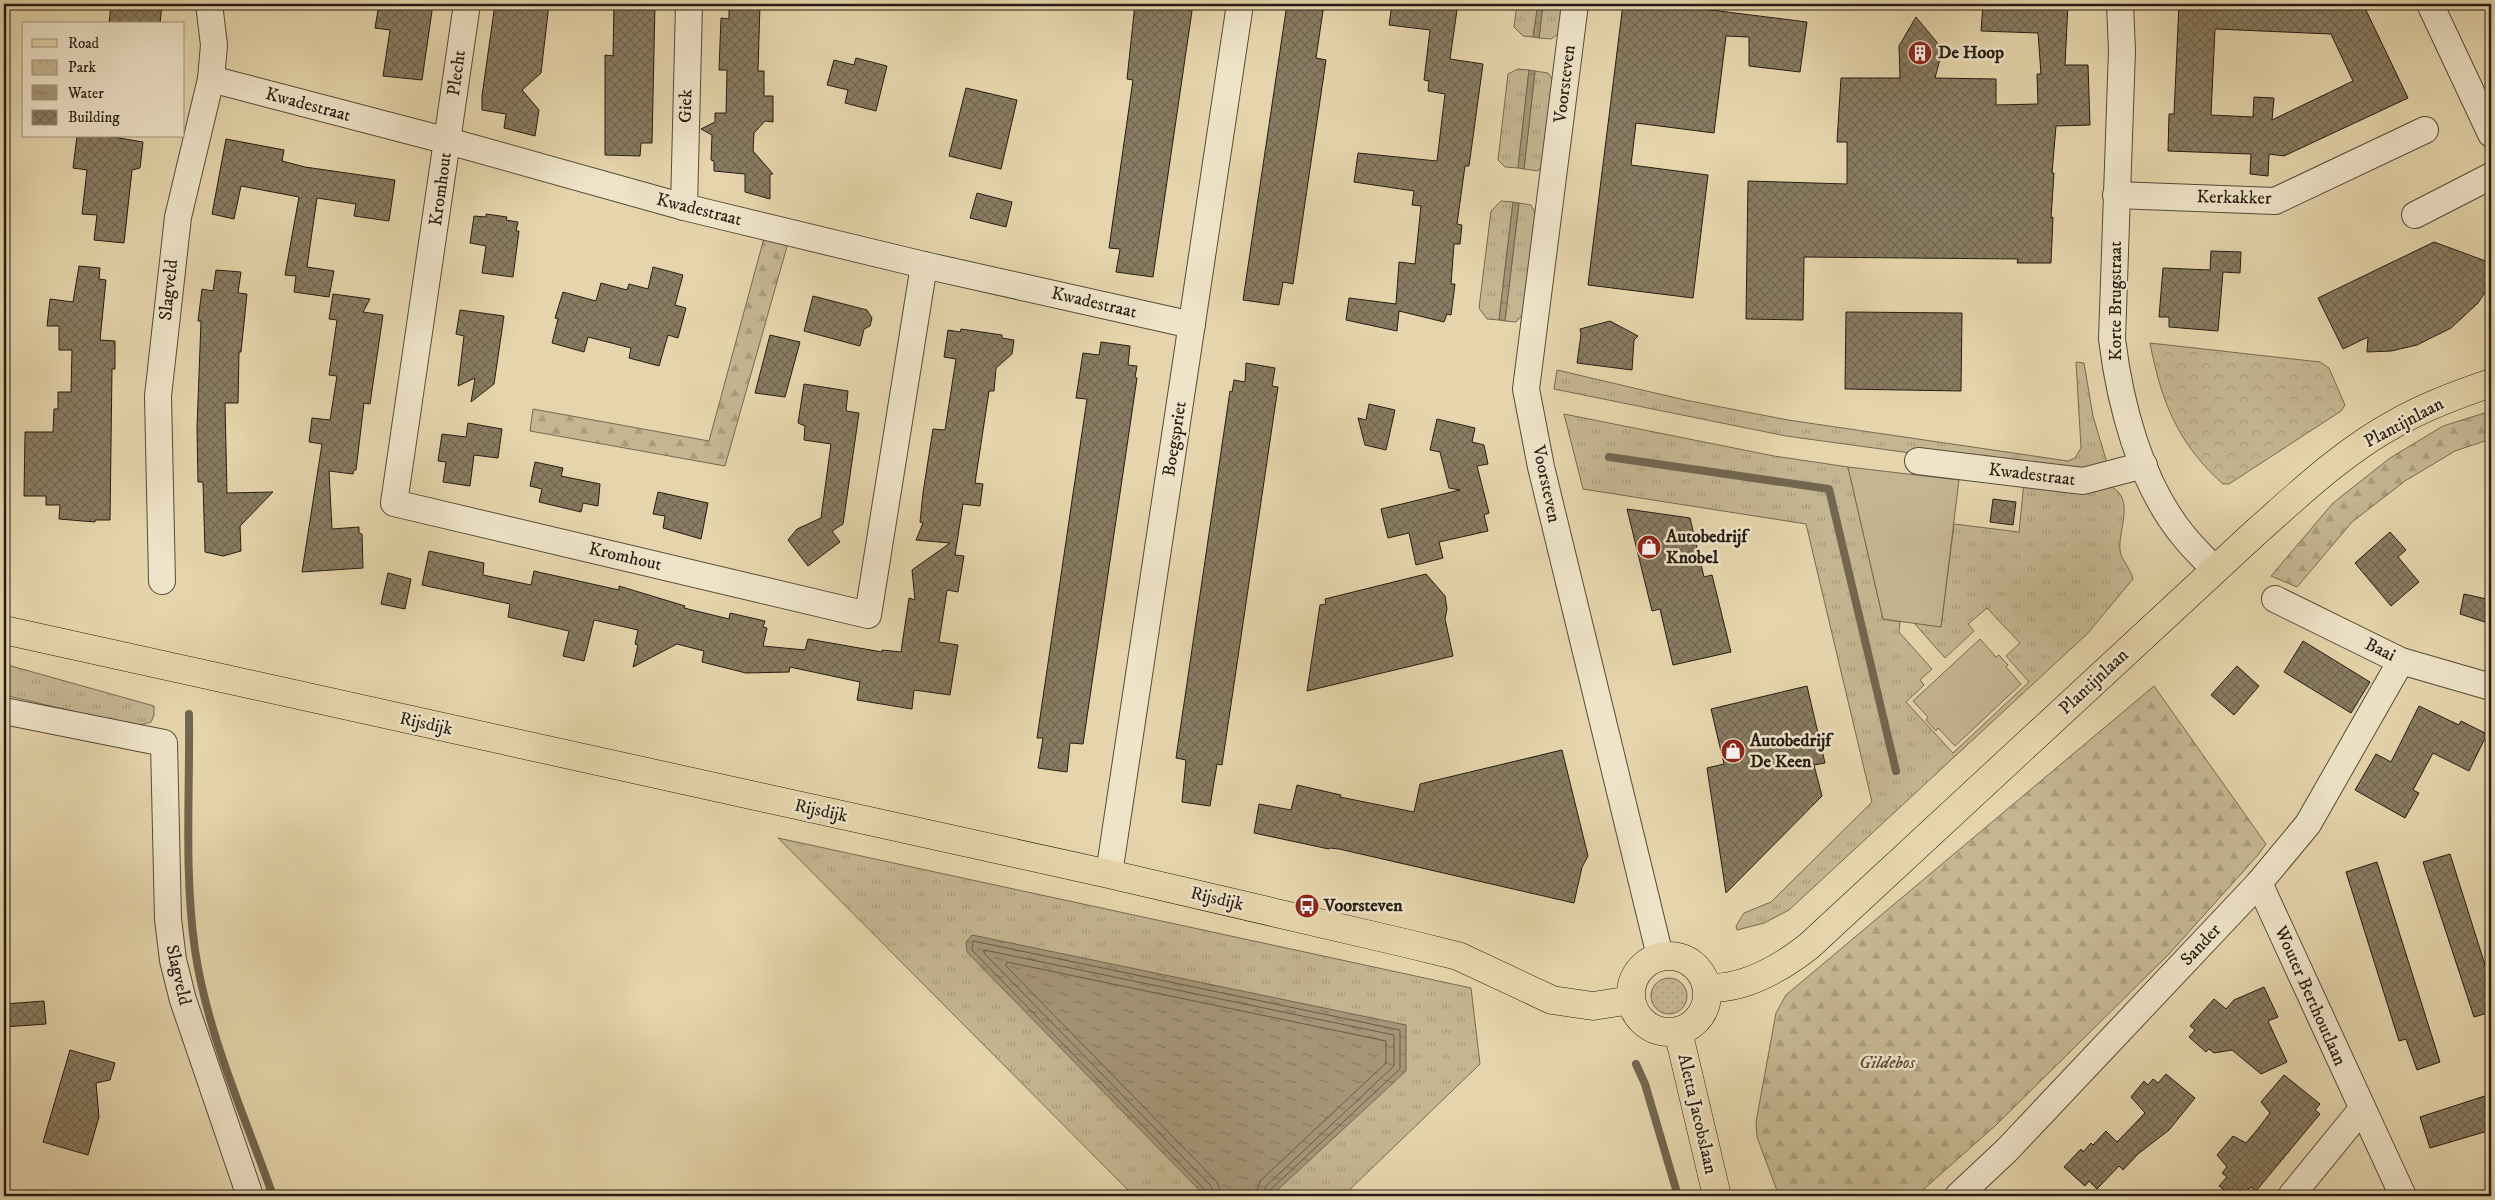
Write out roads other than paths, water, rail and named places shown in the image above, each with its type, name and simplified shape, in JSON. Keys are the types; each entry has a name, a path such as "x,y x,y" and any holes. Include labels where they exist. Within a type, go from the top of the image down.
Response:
{"main road":[{"name":"Plantijnlaan","path":"1708,988 1721,989 1757,978 1784,964 1809,946 2215,570 2308,487 2372,437 2436,402 2491,383"},
{"name":"Rijsdijk","path":"4,630 1109,874 1458,956 1552,1000 1593,1006 1631,1000"},
{"path":"1673,955 1685,958 1696,966 1704,976 1708,988 1707,1002 1702,1014 1693,1024 1678,1031 1658,1030 1648,1026 1640,1019 1631,1000 1632,986 1637,972 1647,962 1660,956 1673,955"},
{"name":"Aletta Jacobslaan","path":"1678,1031 1717,1196"}],"street":[{"name":"Slagveld","path":"162,581 158,396 178,217 211,80 214,44 209,4"},
{"name":"Plecht","path":"448,141 467,4"},
{"name":"Giek","path":"684,207 689,4"},
{"name":"Boegspriet","path":"1109,874 1240,4"},
{"name":"Voorsteven","path":"1575,4 1526,388 1541,467 1660,956"},
{"name":"Korte Brugstraat","path":"2120,4 2122,50 2112,339 2118,384 2144,465 2169,515 2181,533 2215,570"},
{"path":"2430,4 2491,134"},
{"name":"Kwadestraat","path":"211,80 448,141 684,207 924,265 1192,325"},
{"name":"Kerkakker","path":"2116,195 2275,201 2425,130"},
{"name":"Kromhout","path":"448,141 394,503 868,614 924,265"},
{"path":"2415,215 2491,176"},
{"name":"Kwadestraat","path":"1918,461 2083,481 2144,465"},
{"name":"Baai","path":"2274,599 2401,661 2491,687"},
{"name":"Sander","path":"1958,1196 2007,1150 2259,883 2308,824 2401,661"},
{"name":"Slagveld","path":"4,711 164,743 168,919 173,960 183,1000 250,1196"},
{"name":"Wouter Berthoutlaan","path":"2259,883 2403,1196"},
{"path":"2291,1196 2362,1110"}],"water":[{"path":"1538,4 1543,4 1539,38 1533,37"},
{"path":"1529,70 1535,71 1524,169 1518,168"},
{"path":"1513,202 1519,203 1505,321 1499,320"},
{"path":"972,935 1406,1025 1406,1071 1271,1196 1205,1196 967,952 966,942"}],"waterway":[{"path":"1609,457 1829,489 1896,771"},
{"path":"189,714 188,832 190,892 195,950 208,1012 228,1074 273,1196"},
{"path":"1636,1064 1645,1084 1678,1196"}],"place":[{"name":"De Hoop","path":"1920,53"},
{"name":"Autobedrijf Knobel","path":"1649,547"},
{"name":"Autobedrijf De Keen","path":"1733,751"},
{"name":"Voorsteven","path":"1307,906"}],"park label":[{"name":"Gildebos","path":"1887,1063"}]}
